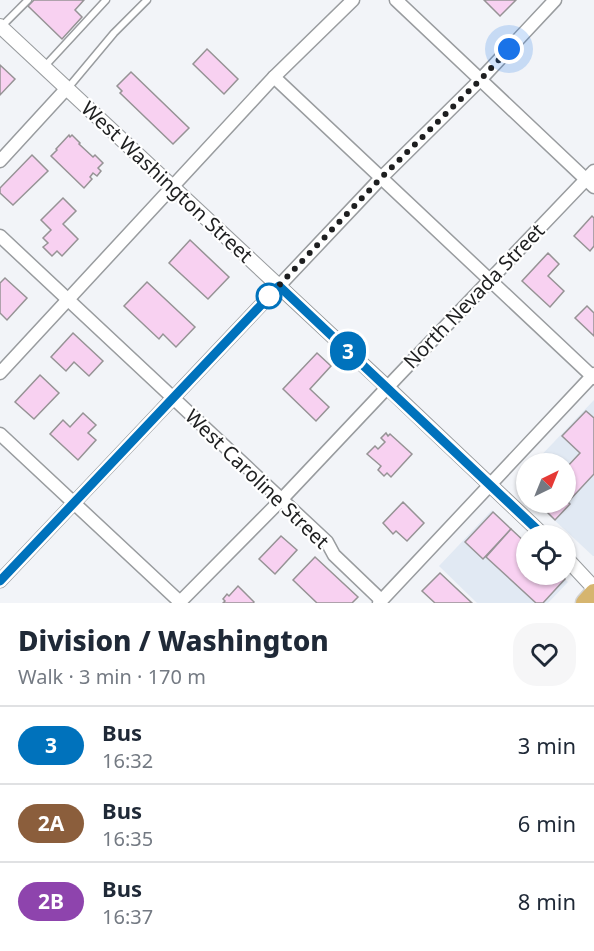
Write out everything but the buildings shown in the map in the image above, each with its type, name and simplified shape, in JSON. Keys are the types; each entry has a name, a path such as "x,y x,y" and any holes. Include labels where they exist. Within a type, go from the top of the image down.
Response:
{"main road":[{"path":"585,603 594,593"}],"street":[{"path":"0,373 274,77 353,0"},
{"path":"396,0 480,80 591,179"},
{"path":"0,581 381,178 480,80 555,0"},
{"name":"West Washington Street","path":"1,27 533,525"},
{"path":"274,77 593,376 380,602"},
{"path":"0,161 67,88"},
{"name":"North Nevada Street","path":"180,603 591,179"},
{"name":"West Caroline Street","path":"0,236 327,542 334,555 380,602"},
{"path":"0,434 180,603"},
{"path":"576,569 594,588"}],"lane":[{"path":"1,27 28,0"},
{"path":"45,67 106,0"},
{"path":"67,88 114,33 147,0"}],"shaded area":[{"path":"594,400 594,556 576,540 576,525 560,525 547,513 576,513 576,453 543,453"},
{"path":"492,510 516,533 516,585 565,585 548,603 477,603 439,566"}],"bus line":[{"name":"3","path":"0,581 279,286 532,525"}],"route":[{"path":"269,296 267,298 381,178 509,49"}]}
